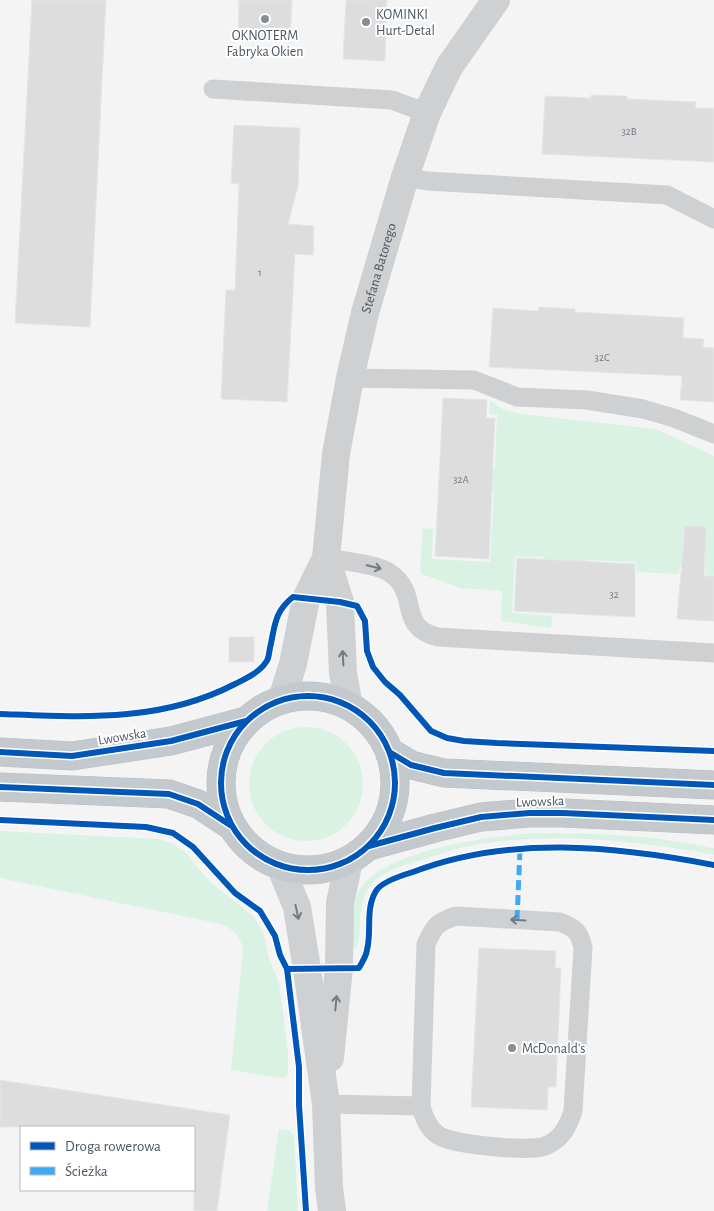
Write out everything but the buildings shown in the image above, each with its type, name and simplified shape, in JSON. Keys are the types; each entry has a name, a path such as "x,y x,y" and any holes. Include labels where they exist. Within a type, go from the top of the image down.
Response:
{"highway":[{"path":"0,787 169,794 198,804 230,826 244,843 260,857 280,866 315,871 359,853 387,820 395,790 396,771 391,753 376,729 349,706 316,697 282,700 262,708 246,721 225,753 220,790 230,826"},
{"name":"Lwowska","path":"0,752 72,756 171,741 246,721"},
{"name":"Lwowska","path":"391,753 411,765 444,773 714,785"},
{"name":"Lwowska","path":"359,853 435,828 482,817 563,812 714,820"}],"street":[{"name":"Stefana Batorego","path":"282,700 293,664 306,599 326,558 336,454 350,378 365,313 405,176 427,113 449,67 496,0"},
{"name":"Stefana Batorego","path":"326,558 340,602 343,673 349,706"},
{"path":"326,1104 339,968 340,903 359,853"},
{"path":"280,866 297,907 307,969 326,1104 329,1188 332,1211"}],"lane":[{"path":"212,88 392,100 427,113"},
{"path":"405,176 427,181 667,195 714,219"},
{"path":"350,378 474,380 517,397 587,400 642,409 674,418 714,434"},
{"path":"326,558 389,571 405,588 410,614 416,626 426,634 438,637 714,653"},
{"path":"456,916 560,922 572,926 581,936 583,948 573,1112 568,1127 558,1139 544,1147 531,1148 468,1145 451,1141 438,1135 426,1122 420,1106 426,944 431,933 440,922 456,916"},
{"path":"326,1104 420,1106"}],"green space":[{"path":"490,401 502,409 521,414 656,429 714,456 714,575 706,575 706,567 680,565 679,574 637,572 636,562 586,560 586,568 543,566 543,557 515,556 512,613 552,616 551,628 501,621 502,591 460,588 422,574 420,570 423,528 433,529 432,559 490,562 494,492 486,490 487,468 495,468 497,415 489,414"},
{"path":"306,727 328,731 346,744 359,762 363,784 359,806 346,824 328,837 306,841 284,837 266,824 253,806 249,784 253,762 266,744 284,731"},
{"path":"0,831 158,839 172,843 185,852 209,881 254,917 263,932 269,958 279,983 288,1052 288,1074 284,1078 277,1078 231,1070 243,949 240,940 230,928 221,924 0,878"},
{"path":"537,833 597,834 655,838 714,848 714,855 620,841 555,838 523,839 460,848 399,867 373,883 366,892 363,901 358,945 354,950 353,912 358,893 370,878 389,865 412,855 466,842 493,837"},
{"path":"279,1129 290,1131 294,1136 298,1211 267,1211"}],"marked path":[{"path":"517,920 520,849"}],"cycle path":[{"path":"0,714 120,715 178,706 207,697 248,677 263,666 267,661 274,626 279,614 293,597 340,602 357,606 365,621 367,651 373,667 431,731 447,738 497,743 714,751"},
{"path":"308,696 325,698 349,706 375,728 385,742 391,758 395,783 393,800 385,824 363,850 349,860 333,866 308,870 291,868 267,860 241,838 231,824 225,808 221,783 223,766 231,742 253,716 267,706 283,700 308,696"},
{"path":"0,752 72,756 171,741 246,721"},
{"path":"391,753 411,765 444,773 714,785"},
{"path":"0,787 169,794 198,804 230,825"},
{"path":"369,846 481,817 529,813 714,820"},
{"path":"0,820 146,827 173,833 193,847 235,893 260,911 275,936 280,955 287,969 359,968 366,953 371,905 376,891 387,882 398,877 449,860 524,849 562,848 601,849 639,853 714,865"},
{"path":"287,969 299,1067 299,1105 306,1211"}],"place":[{"name":"OKNOTERM Fabryka Okien","path":"265,19"},
{"name":"KOMINKI Hurt-Detal","path":"366,22"},
{"name":"McDonald's","path":"512,1048"}]}
